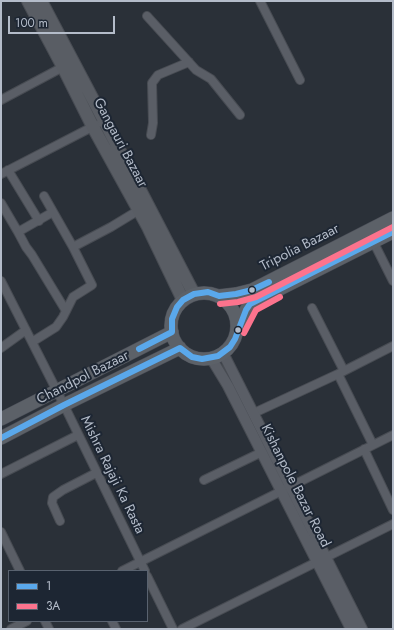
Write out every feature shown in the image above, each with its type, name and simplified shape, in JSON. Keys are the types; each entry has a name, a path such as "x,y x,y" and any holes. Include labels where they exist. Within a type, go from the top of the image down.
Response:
{"main road":[{"name":"Gangauri Bazaar","path":"28,1 93,127 189,297"},
{"path":"41,1 104,121 189,297"},
{"name":"Tripolia Bazaar","path":"237,330 250,304 370,236 393,218"},
{"name":"Tripolia Bazaar","path":"219,296 252,290 352,240 393,232"},
{"path":"208,292 227,301 234,310 237,320 235,339 230,347 217,355 202,359 192,357 180,348 174,339 171,326 174,312 189,297 208,292"},
{"name":"Chandpol Bazaar","path":"1,419 172,332"},
{"name":"Chandpol Bazaar","path":"1,438 180,348"}],"street":[{"path":"260,1 300,80"},
{"path":"147,16 196,70 211,79 240,114"},
{"path":"151,135 153,123 152,85 154,80 158,74 189,62"},
{"path":"1,100 63,67"},
{"path":"39,220 4,172 104,121"},
{"path":"32,342 56,327 66,311 70,301 76,294 92,285 44,196"},
{"path":"1,203 26,247 66,311"},
{"path":"72,247 111,227 139,210"},
{"path":"18,232 53,212"},
{"path":"370,236 393,281"},
{"name":"Mishra Rajaji Ka Rasta","path":"1,281 4,295 26,330 144,570"},
{"path":"312,308 373,445"},
{"path":"1,348 26,330"},
{"path":"254,413 341,373 393,346"},
{"name":"Kishanpole Bazar Road","path":"217,355 254,413 286,489 358,629"},
{"name":"Kishanpole Bazar Road","path":"217,355 228,386 262,452 286,489"},
{"path":"1,474 78,435"},
{"path":"124,570 393,435"},
{"path":"364,449 393,510"},
{"path":"204,480 262,452"},
{"path":"60,521 52,503 52,497 96,473"},
{"path":"182,629 393,524"},
{"path":"1,532 3,542 19,570"},
{"path":"148,578 172,629"},
{"path":"11,629 25,622"}],"transit line":[{"name":"3A","path":"220,304 238,302 256,297 393,227"},
{"name":"1","path":"1,438 180,348 192,357 202,359 218,356 230,347 235,339 246,310 250,304 393,232"},
{"name":"1","path":"139,349 172,332 172,319 177,307 183,300 194,294 208,292 219,296 236,294 252,290 269,282"},
{"name":"3A","path":"244,333 256,310 280,297"}]}
